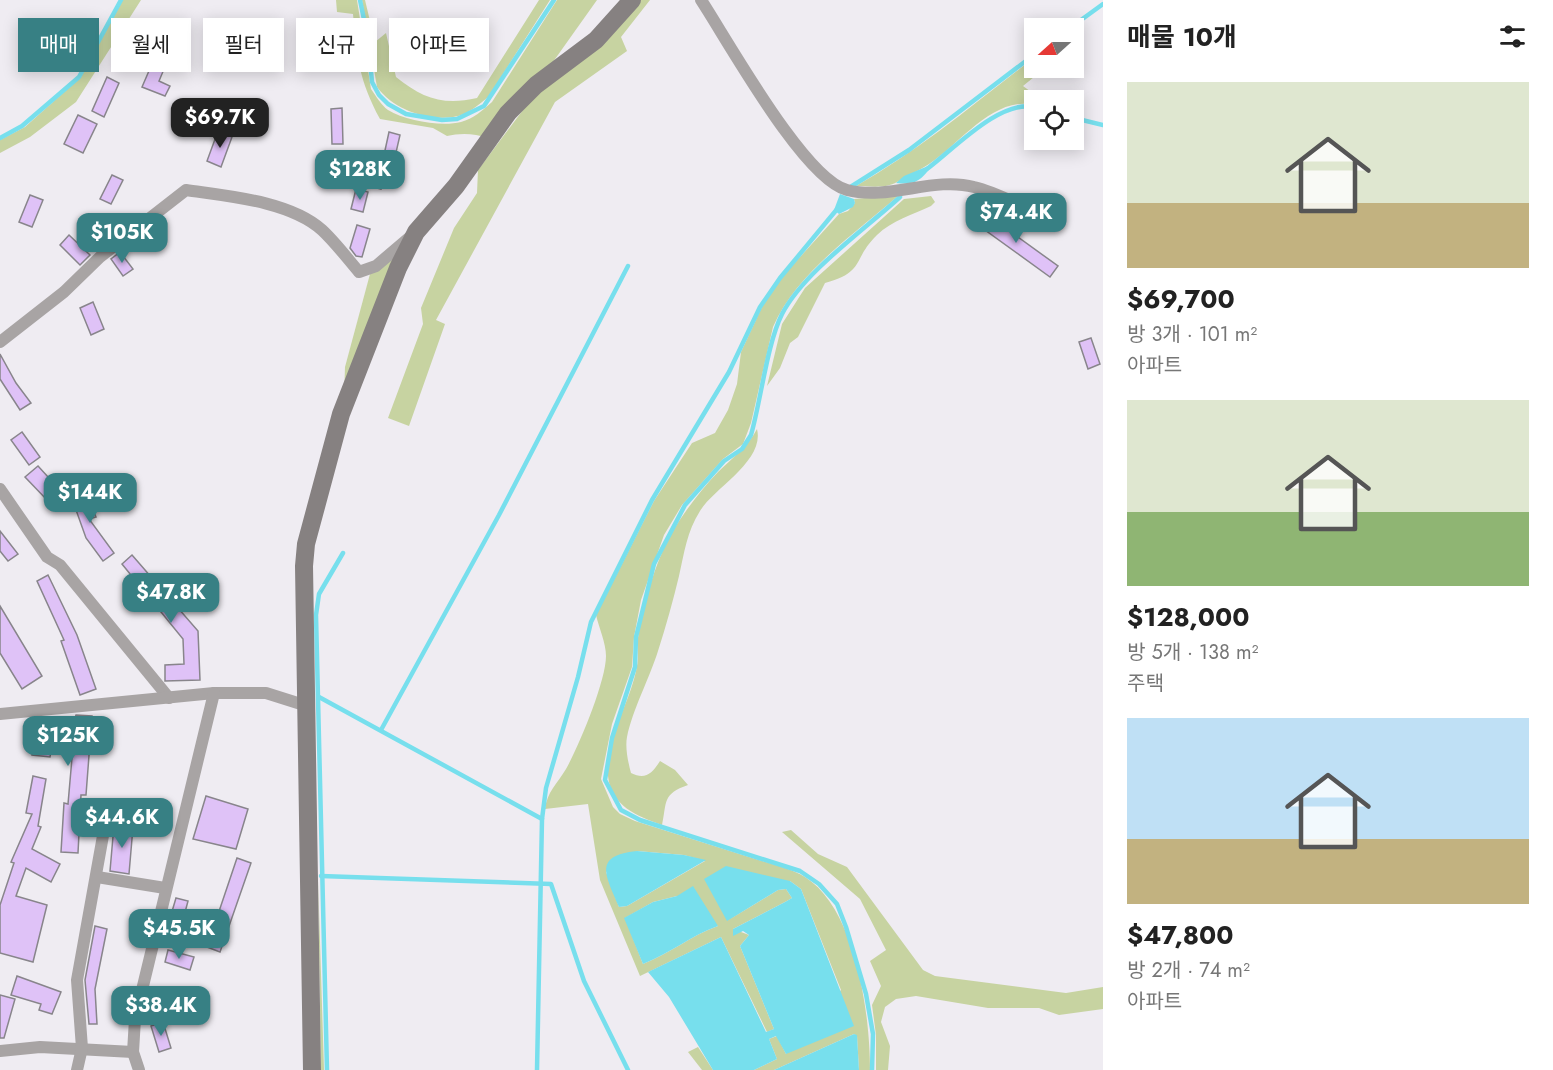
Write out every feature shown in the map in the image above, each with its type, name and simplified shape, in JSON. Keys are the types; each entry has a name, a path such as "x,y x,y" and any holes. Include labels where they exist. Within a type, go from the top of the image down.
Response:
{"street":[{"path":"0,342 57,298 100,257 186,190 227,196 285,209 321,229 359,272 376,266 416,232 456,186 508,113 536,85 596,40 632,0"},
{"path":"700,0 787,134 811,166 826,180 845,190 867,193 940,185 974,186 1050,219"},
{"path":"312,1070 304,705 306,544 341,414 416,232"},
{"path":"0,489 47,557 60,565 169,698"},
{"path":"0,714 214,693 266,693 304,705"},
{"path":"139,1070 133,1052 135,1019 214,693"},
{"path":"77,1070 82,1048 77,980 108,808"},
{"path":"97,877 165,888"},
{"path":"0,1051 40,1047 133,1052"}],"green space":[{"path":"122,0 141,0 130,18 112,18"},
{"path":"336,0 357,0 360,18 353,18 353,14 337,12"},
{"path":"362,0 365,0 369,18 365,18"},
{"path":"539,0 550,0 489,96 463,114 443,118 411,112 392,102 377,87 374,72 377,72 377,40 386,33 389,46 389,72 395,72 396,77 424,95 434,98 454,101 477,98"},
{"path":"557,0 597,0 543,76 487,138 467,134 447,136 433,128 380,119 361,72 368,72 371,89 383,106 404,117 444,124 470,119 492,102"},
{"path":"638,0 650,0 621,37 627,51 555,102 436,320 445,324 409,426 388,418 423,324 421,308 454,228 477,193 478,170 526,106"},
{"path":"111,21 111,47 99,66 99,43"},
{"path":"1024,66 1024,78 1033,78 1023,86 1028,90 1024,90 1024,104 1006,107 992,114 929,164 888,186 856,186 903,157"},
{"path":"84,72 95,72 76,102 30,137 0,153 0,140 25,127 81,77"},
{"path":"899,195 828,255 812,271 784,307 773,327 751,423 743,444 723,459 682,505 664,535 641,600 634,637 632,667 612,724 601,779 613,807 620,814 635,821 799,874 822,892 837,913 857,964 867,1021 870,1070 859,1070 857,1036 854,1034 774,1070 754,1070 777,1059 769,1039 777,1036 786,1054 841,990 801,889 790,881 727,921 778,890 786,889 792,898 733,929 749,935 740,946 774,1029 767,1032 721,937 640,976 600,880 588,804 545,809 550,793 578,745 602,681 606,651 596,615 654,501 692,443 715,433 728,410 737,384 741,352 762,307 781,278 839,214 848,211 855,203 854,199","holes":["637,851 684,855 705,861 627,906 619,907 606,872","677,896 718,926 643,964 625,918 653,902"]},
{"path":"931,196 935,202 931,206 883,230 869,244 853,269 838,279 825,283 798,337 790,343 780,368 767,386 782,324 805,288 904,199"},
{"path":"409,241 344,398 345,367 370,274"},
{"path":"757,429 757,441 746,463 707,502 692,526 661,642 627,737 631,773 644,776 660,761 675,770 688,785 674,792 667,800 662,825 643,818 627,808 614,795 608,776 610,748 634,680 643,612 650,584 665,545 705,487 744,447"},
{"path":"791,830 818,854 847,867 923,970 935,976 1066,993 1103,987 1103,1009 1059,1015 1039,1008 988,1008 916,996 896,999 885,1007 881,1022 890,1046 888,1070 876,1070 876,1035 872,1005 881,986 870,961 886,950 860,899 782,832"},
{"path":"318,878 324,1070 321,1070"},
{"path":"698,1047 713,1070 702,1070 688,1052"}],"water":[{"path":"928,166 930,168 916,182 896,183 904,176"},
{"path":"840,194 854,199 855,203 853,207 839,214 834,210"},
{"path":"637,851 684,855 706,860 627,906 619,907 607,877 608,862 613,857"},
{"path":"726,866 790,881 801,889 854,1026 786,1054 776,1036 769,1039 777,1059 754,1070 713,1070 669,997 648,972 721,937 766,1032 774,1029 740,946 749,935 743,931 733,936 733,929 792,898 786,889 778,890 727,921 704,879"},
{"path":"693,886 718,926 643,964 624,918 653,902 677,896"},
{"path":"854,1034 857,1035 859,1070 774,1070"}],"building":[{"path":"148,72 163,72 159,81 170,86 165,96 142,87"},
{"path":"107,77 119,83 104,117 92,111"},
{"path":"342,108 343,144 332,144 331,109"},
{"path":"78,115 97,124 83,153 64,144"},
{"path":"218,131 232,137 221,167 207,161"},
{"path":"389,132 400,135 395,157 384,155"},
{"path":"376,164 387,168 381,189 369,186"},
{"path":"112,175 123,180 111,204 100,199"},
{"path":"356,189 368,192 363,212 351,209"},
{"path":"30,195 43,200 32,227 19,222"},
{"path":"982,211 1058,266 1050,277 974,222"},
{"path":"357,225 370,229 362,257 356,256 350,248"},
{"path":"69,235 90,255 80,265 60,245"},
{"path":"120,252 133,269 123,276 111,259"},
{"path":"93,302 104,329 91,335 80,308"},
{"path":"1091,338 1100,364 1088,369 1079,342"},
{"path":"0,354 16,383 31,403 20,410 0,379"},
{"path":"22,432 40,457 29,465 11,440"},
{"path":"38,466 59,489 47,500 25,477"},
{"path":"84,488 96,517 89,519 114,553 103,561 86,538 70,493"},
{"path":"0,531 18,554 8,561 0,551"},
{"path":"132,555 198,631 200,680 165,681 165,665 184,664 183,639 122,564"},
{"path":"48,575 77,635 96,689 80,695 61,641 64,640 37,581"},
{"path":"0,606 42,676 22,689 0,653"},
{"path":"76,715 92,716 86,795 81,795 78,853 61,852 64,803 68,804 72,758 67,758 68,736 54,735 50,757 32,755 35,719 75,718"},
{"path":"33,776 46,779 38,826 41,827 32,849 60,864 51,882 26,868 16,896 47,905 33,962 0,953 0,905 14,863 11,862 32,814 26,813"},
{"path":"206,796 248,809 236,849 193,839"},
{"path":"114,825 133,827 129,874 110,871"},
{"path":"237,858 251,863 220,952 207,947"},
{"path":"176,898 188,901 178,939 165,935"},
{"path":"95,926 107,929 95,989 97,1024 89,1024 85,980"},
{"path":"168,950 194,957 190,970 165,962"},
{"path":"17,976 61,992 52,1014 39,1010 41,1004 11,995"},
{"path":"0,995 15,999 4,1038 0,1038"},
{"path":"163,1022 171,1048 159,1052 151,1026"}],"waterway":[{"path":"0,138 22,126 79,77 121,0"},
{"path":"360,0 368,39 372,82 379,95 388,104 406,114 442,120 457,119 484,106 554,0"},
{"path":"1084,18 1103,4"},
{"path":"852,186 909,150 1024,62"},
{"path":"927,169 964,138 993,118 1007,110 1024,107"},
{"path":"1084,120 1103,125"},
{"path":"872,1070 873,1034 866,994 837,904 819,884 800,871 640,820 621,810 605,780 612,738 635,667 636,637 654,564 685,505 724,461 742,449 751,435 772,341 782,314 792,298 836,252 900,197"},
{"path":"537,1070 542,819 546,788 578,677 591,622 652,500 729,372 760,307 780,278 838,208"},
{"path":"381,730 499,515 628,266"},
{"path":"327,1070 316,615 319,594 343,553"},
{"path":"319,697 542,819"},
{"path":"321,876 551,884 584,981 628,1070"}]}
